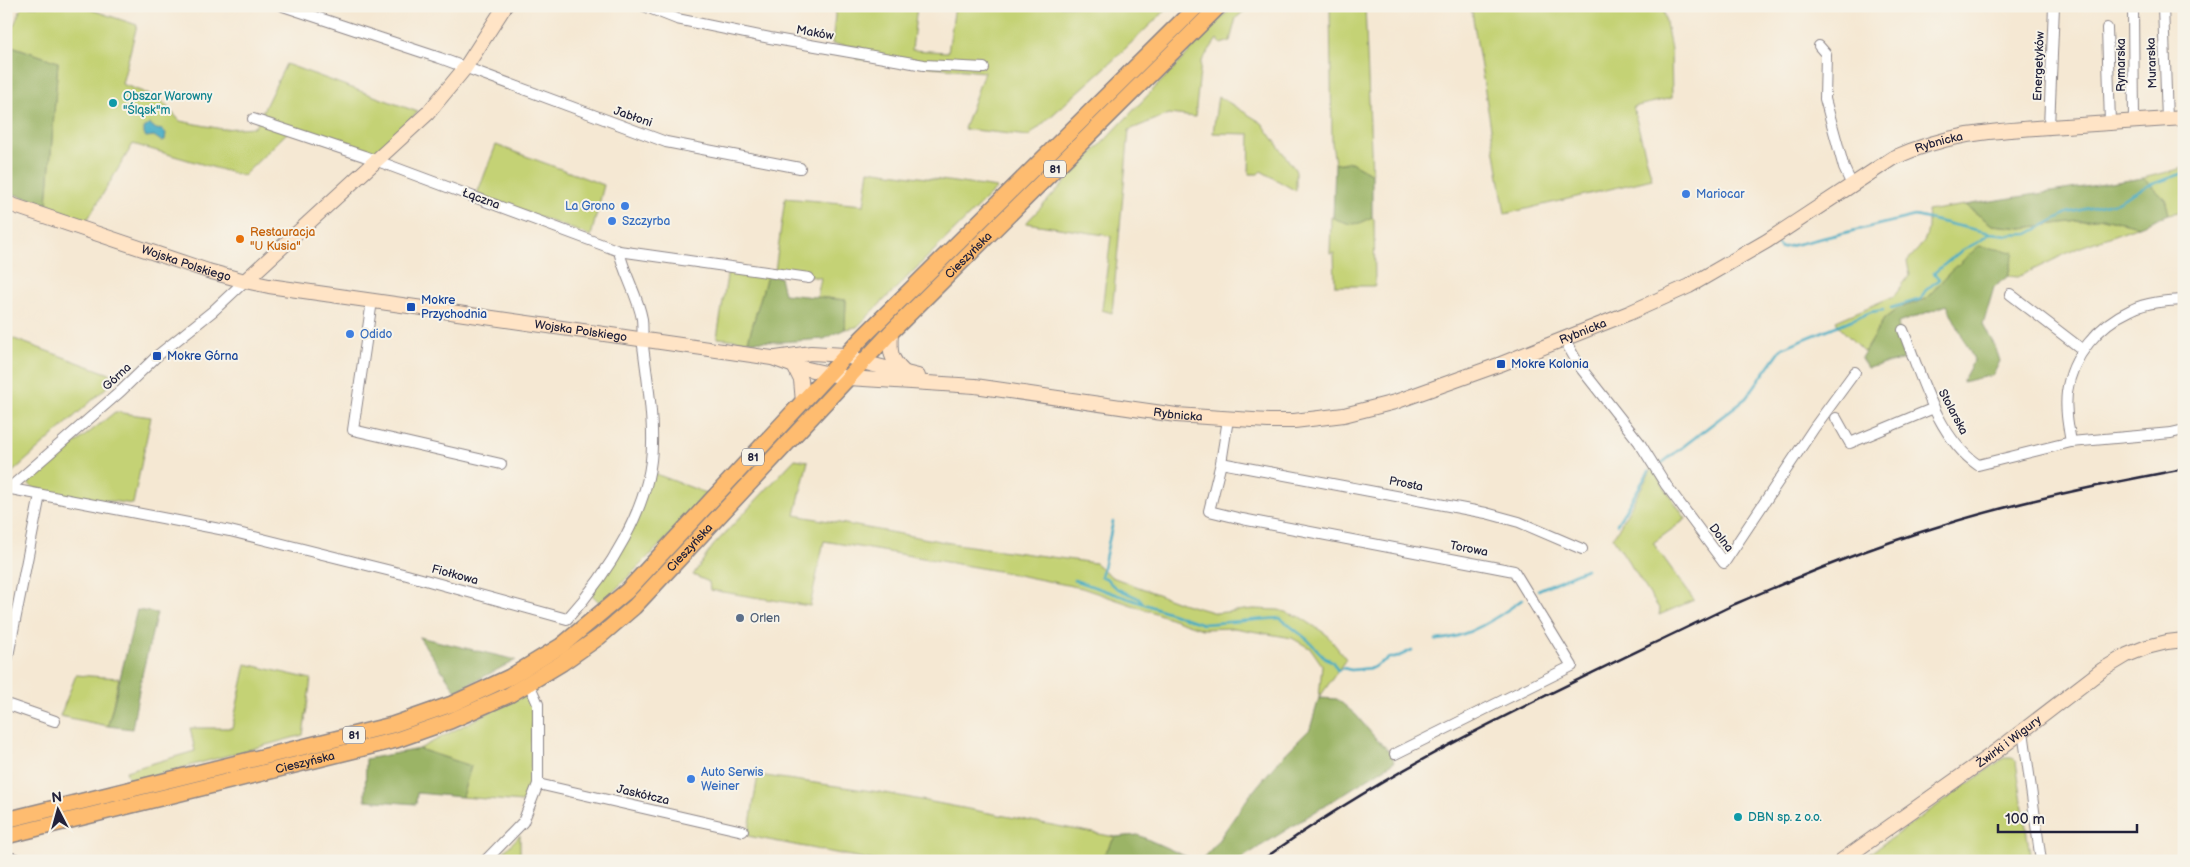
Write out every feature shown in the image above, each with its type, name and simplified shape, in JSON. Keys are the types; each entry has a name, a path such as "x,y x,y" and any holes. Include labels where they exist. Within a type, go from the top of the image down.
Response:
{"main road":[{"name":"Cieszyńska","path":"6,820 392,725 452,704 510,677 561,646 628,591 845,355 1197,6"},
{"name":"Cieszyńska","path":"6,836 396,740 450,721 529,684 599,636 652,590 891,332 1219,6"}],"street":[{"name":"Jabłoni","path":"284,6 465,68 666,142 800,168"},
{"path":"244,281 378,161 428,113 465,68 505,6"},
{"name":"Maków","path":"644,6 677,19 770,38 924,65 984,68"},
{"name":"Energetyków","path":"2049,127 2054,6"},
{"name":"Murarska","path":"2163,6 2167,120"},
{"name":"Rymarska","path":"2133,9 2134,121"},
{"path":"2107,28 2110,123"},
{"path":"1819,46 1826,54 1825,100 1830,124 1844,168 1852,185"},
{"name":"Rybnicka","path":"848,378 948,383 1176,414 1228,419 1294,421 1322,419 1361,412 1441,386 1564,339 1629,313 1693,284 1767,241 1893,158 1940,139 1975,132 2184,118"},
{"name":"Łączna","path":"253,119 378,161 618,251"},
{"name":"Wojska Polskiego","path":"6,203 208,271 244,281 772,358 794,366 848,378"},
{"path":"618,251 809,278"},
{"name":"Wojska Polskiego","path":"618,251 642,318 642,340"},
{"name":"Górna","path":"7,489 121,391 157,356 244,281"},
{"path":"2010,294 2083,350"},
{"path":"2071,442 2066,413 2069,383 2072,372 2083,350 2100,329 2132,309 2165,301 2184,300"},
{"path":"372,301 353,430 501,464"},
{"name":"Stolarska","path":"1903,330 1934,408 1951,440 1978,465 2071,442 2171,433 2184,430"},
{"path":"891,332 890,354 896,365 904,372"},
{"name":"Dolna","path":"1564,339 1580,367 1639,442 1666,486 1724,563 1814,428 1855,372"},
{"name":"Fiołkowa","path":"7,489 230,531 407,575 567,619 587,597 608,565 642,502 649,474 652,445 648,384 642,340"},
{"name":"Wojska Polskiego","path":"772,358 811,353 845,355 862,362"},
{"name":"Rybnicka","path":"862,362 948,383"},
{"path":"794,366 801,380 803,402"},
{"path":"1836,418 1850,443 1934,408"},
{"name":"Torowa","path":"1228,419 1220,463 1208,511 1514,571 1572,666 1395,754"},
{"name":"Prosta","path":"1220,463 1486,512 1519,522 1582,549"},
{"path":"6,666 40,495"},
{"name":"Żwirki i Wigury","path":"1841,861 2023,731 2102,670 2127,655 2147,647 2184,640"},
{"path":"485,861 523,822 538,784 538,704 529,684"},
{"path":"6,704 55,721"},
{"path":"2023,731 2041,861"},
{"name":"Jaskółcza","path":"538,784 743,831"},
{"path":"6,856 22,861"}],"green space":[{"path":"22,6 80,6 137,25 122,84 159,98 180,121 222,129 255,127 286,64 418,112 373,155 292,128 243,176 133,144 86,222 47,204 58,62 6,44"},
{"path":"836,6 917,6 912,50 948,52 955,6 1170,6 1029,136 964,129 984,72 856,59 861,47 832,44"},
{"path":"1233,6 1250,6 1236,18 1230,41 1221,44 1217,39 1201,62 1195,117 1169,114 1129,130 1112,313 1102,310 1111,236 1026,223"},
{"path":"1330,6 1365,6 1372,174 1351,162 1335,164 1332,143"},
{"path":"1471,6 1663,6 1671,50 1672,98 1633,107 1652,179 1505,214"},
{"path":"6,44 58,62 47,204 6,192 6,105 9,97 6,96"},
{"path":"1218,96 1262,123 1296,171 1296,191 1261,171 1258,174 1249,174 1250,134 1213,133"},
{"path":"496,145 604,185 591,236 477,194"},
{"path":"1351,162 1372,174 1372,217 1357,224 1333,218 1335,164"},
{"path":"2184,168 2184,211 2169,214 2165,199 2143,178"},
{"path":"869,170 997,188 857,327 845,329 846,300 817,297 821,278 775,271 785,198 864,205"},
{"path":"2143,178 2165,199 2169,214 2139,226 2103,218 2022,228 1992,225 1965,205"},
{"path":"1965,205 1992,225 2021,228 2103,218 2139,226 2078,248 2018,277 2008,276 2013,252 1949,273 1926,299 1897,309 1884,319 1864,352 1839,327 1836,321 1894,296 1910,275 1907,261 1922,244 1927,234 1927,211"},
{"path":"1331,217 1347,223 1356,223 1372,217 1374,219 1375,286 1335,286 1334,253 1330,254"},
{"path":"1979,246 2014,252 2008,276 1994,287 1983,325 1995,346 2000,361 1993,375 1962,382 1974,360 1947,305 1898,323 1905,359 1867,368 1861,358 1884,319 1897,309 1926,299 1949,273"},
{"path":"728,270 767,276 748,341 717,338"},
{"path":"767,276 780,277 784,294 846,300 845,329 824,339 779,342 748,341"},
{"path":"6,336 118,377 6,478"},
{"path":"115,412 151,417 133,504 36,491 27,482"},
{"path":"795,459 808,461 795,515 956,544 1095,563 1112,577 1184,604 1216,613 1254,609 1279,610 1300,617 1326,634 1346,659 1319,698 1322,665 1311,649 1292,638 1234,628 1202,629 1082,588 998,571 824,541 810,606 710,590 709,582 693,575 713,546"},
{"path":"1652,469 1686,519 1653,543 1694,600 1659,615 1660,610 1613,538"},
{"path":"653,473 706,493 666,539 601,604 592,595"},
{"path":"137,610 157,613 141,679 132,729 108,726"},
{"path":"419,637 516,660 456,691"},
{"path":"246,664 311,679 303,735 130,782 126,771 195,751 190,728 232,728"},
{"path":"76,675 119,678 108,726 60,716"},
{"path":"523,694 531,703 530,791 522,802 462,797 471,766 419,749"},
{"path":"1319,698 1337,699 1356,715 1377,740 1391,752 1394,762 1237,861 1200,861 1215,845 1250,795 1281,758 1310,729"},
{"path":"419,749 471,766 462,797 417,793 416,804 365,800 366,759"},
{"path":"2004,758 2012,758 2016,762 2031,861 1859,861"},
{"path":"758,775 879,792 1115,837 1100,861 877,861 748,836"},
{"path":"520,835 520,861 495,861"},
{"path":"1138,835 1196,861 1100,861 1115,837"}],"water":[{"path":"150,124 166,133 165,140 161,141 154,136 146,137 144,128"}],"waterway":[{"path":"1777,243 1781,248 1915,216 1990,233 2008,235 2028,234 2067,213 2117,202 2147,186 2184,173"},
{"path":"1891,308 1921,299 1925,291 1939,279 1934,273 1961,251 1980,241 1990,233"},
{"path":"1658,466 1746,398 1782,348 1871,312 1883,310"},
{"path":"1617,524 1649,471"},
{"path":"1113,522 1101,577 1106,578 1117,589 1140,599 1143,603"},
{"path":"1538,590 1586,569"},
{"path":"1074,580 1203,624 1280,618 1308,640 1325,658 1332,661 1338,671 1343,668 1351,670 1372,668 1389,658 1395,658 1412,650"},
{"path":"1436,640 1459,635 1482,626 1523,599"}],"railway":[{"path":"1261,861 1374,787 1492,722 1760,593 1862,552 1970,517 2061,494 2184,469"}],"place":[{"name":"Obszar Warowny \"Śląsk\"m","path":"113,103"},
{"name":"Mariocar","path":"1686,194"},
{"name":"La Grono","path":"625,206"},
{"name":"Szczyrba","path":"612,221"},
{"name":"Restauracja \"U Kusia\"","path":"240,239"},
{"name":"Mokre Przychodnia","path":"411,307"},
{"name":"Odido","path":"350,334"},
{"name":"Mokre Górna","path":"157,356"},
{"name":"Mokre Kolonia","path":"1501,364"},
{"name":"Orlen","path":"740,618"},
{"name":"Auto Serwis Weiner","path":"691,779"},
{"name":"DBN sp. z o.o.","path":"1738,817"}]}
